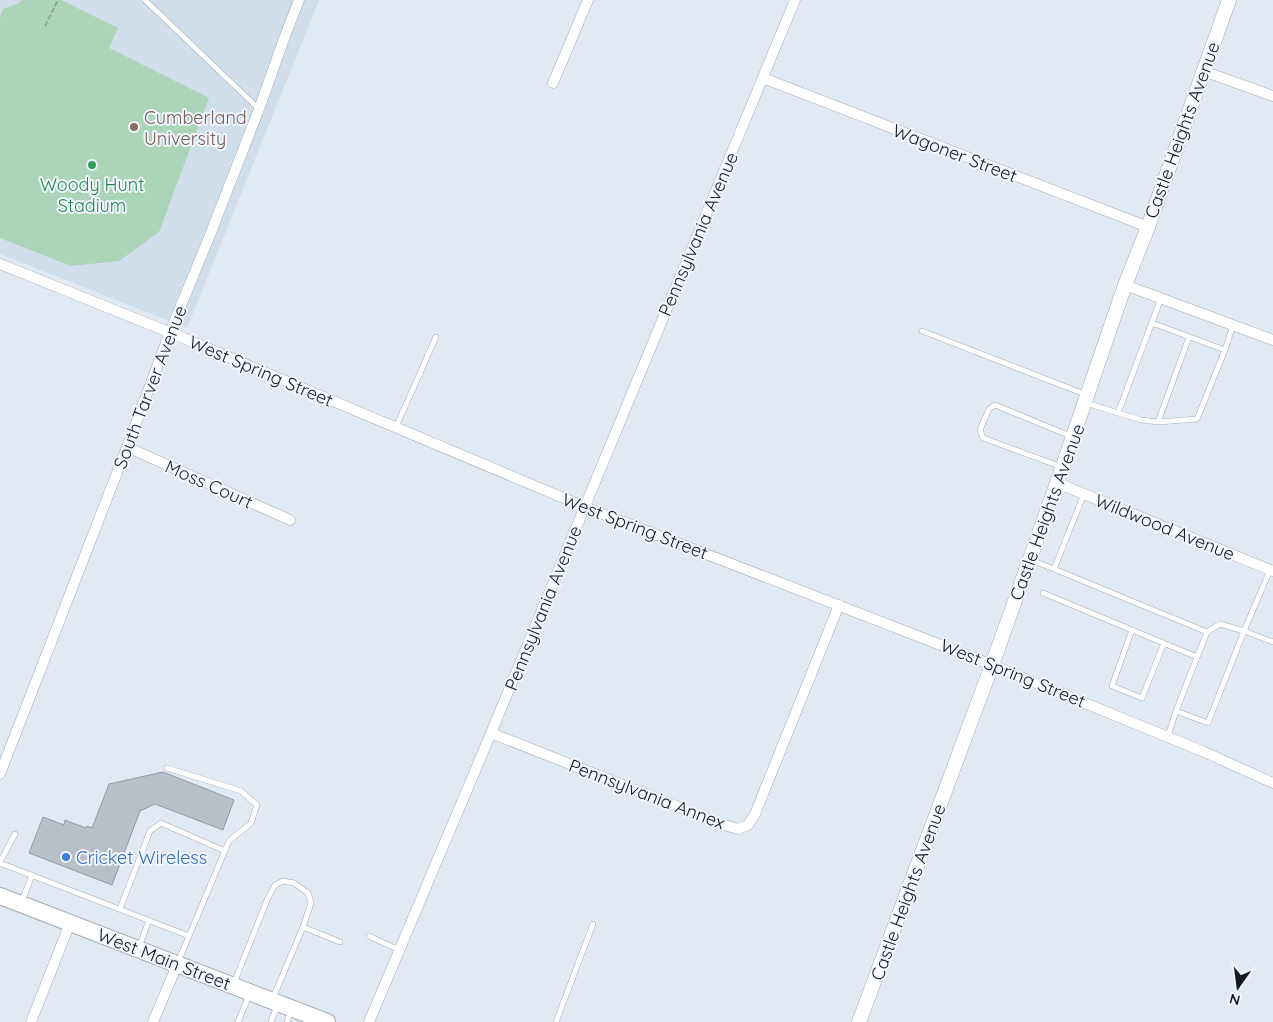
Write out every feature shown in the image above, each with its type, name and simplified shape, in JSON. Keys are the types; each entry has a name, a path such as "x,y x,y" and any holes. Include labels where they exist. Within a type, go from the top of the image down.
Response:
{"main road":[{"name":"West Main Street","path":"0,896 250,992 282,1009 328,1022"}],"street":[{"name":"South Tarver Avenue","path":"0,774 170,332 259,109 299,0"},
{"path":"553,83 588,0"},
{"name":"Pennsylvania Avenue","path":"369,1022 795,0"},
{"name":"Castle Heights Avenue","path":"859,1022 1030,560 1228,0"},
{"path":"1203,71 1273,96"},
{"name":"Wagoner Street","path":"763,78 1148,227"},
{"name":"West Spring Street","path":"0,264 170,332 585,507 992,664 1273,783"},
{"path":"1126,285 1273,340"},
{"name":"Moss Court","path":"127,447 290,520"},
{"name":"Wildwood Avenue","path":"1057,483 1271,570"},
{"name":"Pennsylvania Annex","path":"491,733 738,829 748,824 755,814 839,604"},
{"path":"31,1022 70,923"},
{"path":"153,1022 177,965"}],"lane":[{"path":"145,0 259,109"},
{"path":"1118,413 1161,297"},
{"path":"1152,323 1225,350"},
{"path":"922,331 1118,413 1141,420 1158,422 1197,419 1233,325"},
{"path":"396,427 436,337"},
{"path":"1158,422 1189,337"},
{"path":"1063,467 983,438 980,430 989,409 995,405 1073,438"},
{"path":"1054,569 1084,494"},
{"path":"1030,560 1207,632"},
{"path":"1176,711 1208,723 1244,631 1271,570"},
{"path":"1043,593 1197,657"},
{"path":"1168,737 1176,711 1207,632 1220,624 1273,642"},
{"path":"1132,630 1112,686 1142,698 1164,643"},
{"path":"167,768 241,791 257,805 251,823 229,841 177,965"},
{"path":"120,909 150,831 161,823 225,851"},
{"path":"15,834 0,863 189,936"},
{"path":"21,904 32,875"},
{"path":"233,986 267,900 275,885 283,881 294,883 308,892 311,903 282,1009 271,1022"},
{"path":"138,950 149,920"},
{"path":"556,1022 594,924"},
{"path":"304,927 340,942"},
{"path":"369,936 399,950"},
{"path":"238,1022 250,992"}],"path":[{"path":"45,26 58,0"}],"shaded area":[{"name":"Cumberland University","path":"0,0 319,0 187,328 0,254"}],"green space":[{"name":"Woody Hunt Stadium","path":"21,0 61,0 118,28 109,48 209,98 159,232 119,261 71,266 0,238 0,17 3,9 19,3"}],"building":[{"path":"163,772 234,800 223,830 155,804 140,811 112,885 29,853 43,817 64,825 65,820 86,828 87,826 92,828 109,784"}],"place":[{"name":"Cumberland University","path":"134,127"},
{"name":"Woody Hunt Stadium","path":"92,165"},
{"name":"Cricket Wireless","path":"66,857"}]}
